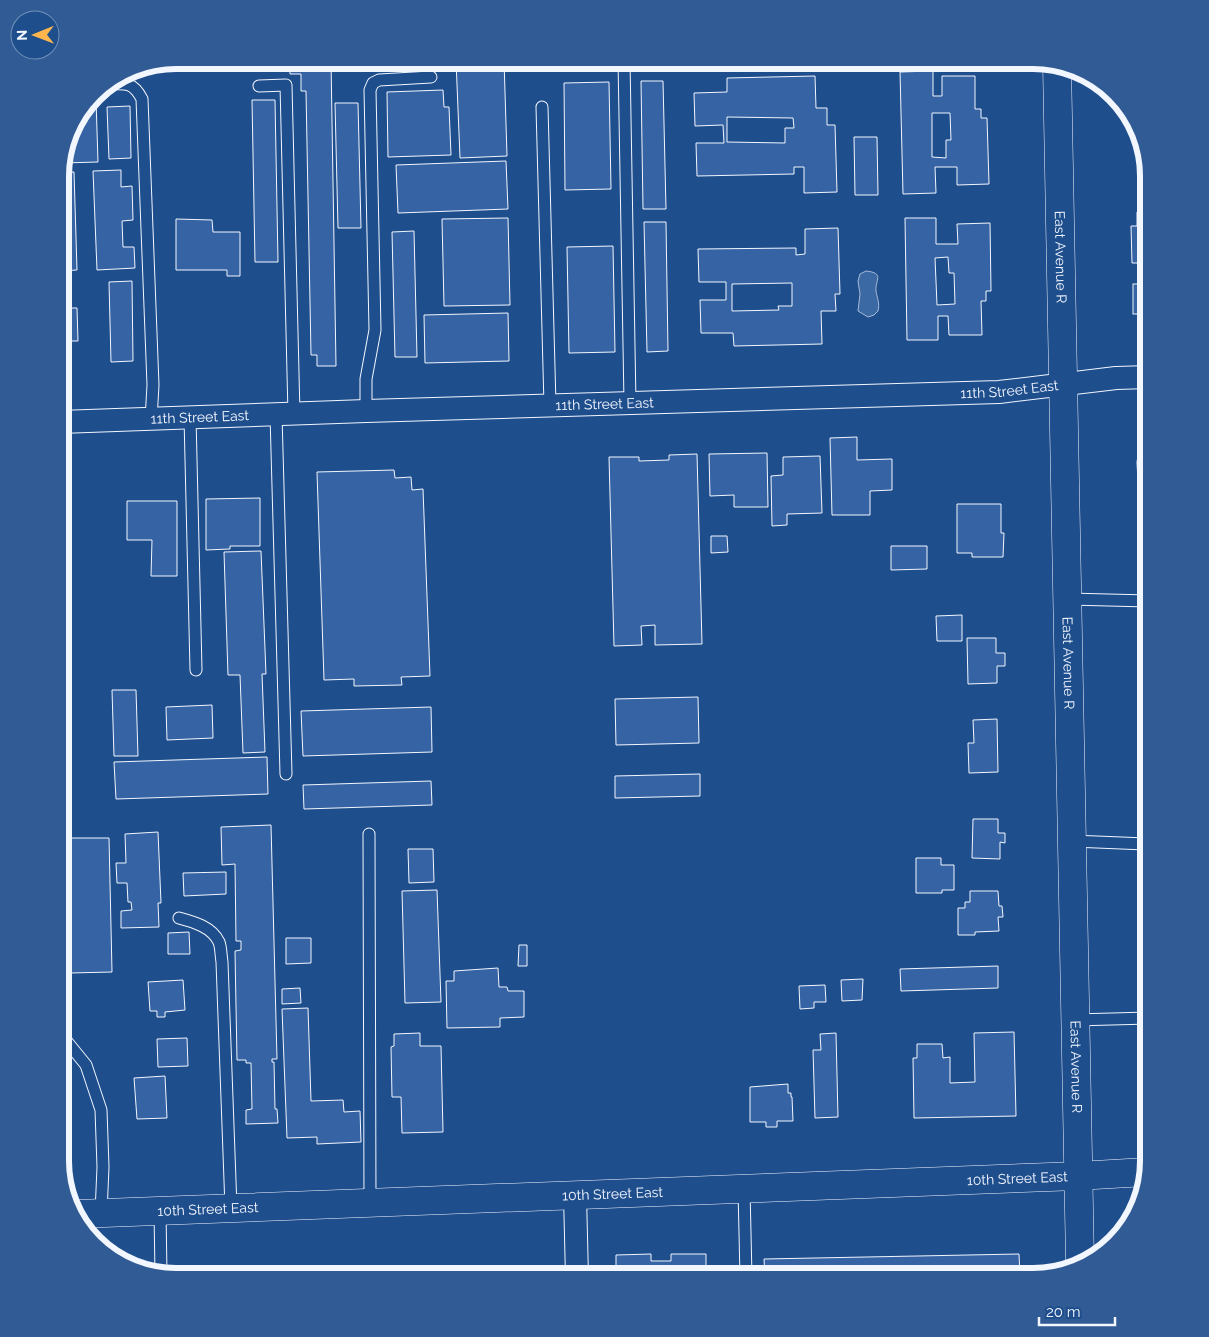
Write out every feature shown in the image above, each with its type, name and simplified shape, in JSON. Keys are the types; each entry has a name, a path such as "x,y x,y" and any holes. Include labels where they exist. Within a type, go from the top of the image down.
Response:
{"main road":[{"name":"East Avenue R","path":"1057,71 1080,1257"},
{"name":"10th Street East","path":"90,1214 1139,1172"}],"street":[{"name":"11th Street East","path":"69,422 999,392 1116,378 1140,377"},
{"path":"574,1196 577,1268"}],"lane":[{"path":"624,69 630,403"},
{"path":"366,411 366,379 375,330 370,90 373,82 379,80 431,77"},
{"path":"123,83 136,88 142,99 153,385 151,420"},
{"path":"259,86 286,85 286,774"},
{"path":"542,107 550,405"},
{"path":"190,417 196,670"},
{"path":"1068,599 1140,601"},
{"path":"369,834 370,1203"},
{"path":"1072,841 1140,844"},
{"path":"179,918 200,924 211,932 219,942 222,962 231,1208"},
{"path":"1074,1020 1140,1018"},
{"path":"69,1043 86,1065 101,1110 103,1167 90,1214"},
{"path":"744,1189 746,1268"},
{"path":"160,1211 161,1267"}],"water":[{"path":"866,271 875,273 878,278 876,291 879,303 878,311 868,317 858,311 860,294 858,281 860,274"}],"building":[{"path":"290,69 331,69 336,366 317,366 317,355 311,355 306,91 301,91 301,74 290,74"},
{"path":"456,69 504,69 507,156 460,158"},
{"path":"933,71 933,96 942,96 942,76 975,76 975,109 981,109 981,118 987,118 989,184 957,185 957,167 935,167 936,193 903,194 900,72","holes":["932,113 950,113 951,140 946,140 946,158 932,157"]},
{"path":"815,76 816,108 827,108 827,125 835,125 837,192 804,193 804,167 794,167 794,174 697,176 696,143 724,143 723,125 695,126 694,93 727,92 727,78","holes":["727,117 793,118 794,128 785,128 785,143 727,142"]},
{"path":"641,81 663,81 666,209 643,209"},
{"path":"609,82 611,189 565,190 564,83"},
{"path":"443,90 444,107 449,107 451,155 388,157 387,92"},
{"path":"252,100 275,100 278,262 255,262"},
{"path":"335,103 358,103 361,228 338,228"},
{"path":"96,104 98,162 70,163 72,148 77,135 83,122"},
{"path":"130,106 131,158 109,159 107,107"},
{"path":"854,137 877,137 878,195 855,195"},
{"path":"506,161 508,209 398,213 396,165"},
{"path":"121,170 121,187 132,186 133,220 122,221 123,247 134,247 135,268 97,270 93,171"},
{"path":"69,172 74,172 77,270 69,270"},
{"path":"1137,212 1140,212 1140,263 1132,263 1131,226 1137,226"},
{"path":"508,218 510,305 444,306 442,219"},
{"path":"905,218 936,218 936,244 958,244 957,224 990,223 991,291 986,291 986,301 981,301 982,335 949,335 948,316 938,316 938,340 907,340","holes":["948,257 949,273 954,273 955,304 937,305 935,258"]},
{"path":"176,219 212,220 213,232 240,232 240,276 227,276 227,270 176,270"},
{"path":"644,222 666,222 668,351 647,352"},
{"path":"838,228 840,294 835,294 836,311 821,311 822,344 734,346 733,333 701,333 700,300 726,300 726,282 699,282 698,249 796,248 796,255 805,254 805,229","holes":["792,283 792,306 778,306 779,310 732,311 732,284"]},
{"path":"414,231 417,357 395,357 392,232"},
{"path":"613,246 615,352 569,353 567,247"},
{"path":"132,281 133,361 111,362 109,282"},
{"path":"1133,284 1140,284 1140,314 1133,314"},
{"path":"69,308 77,308 78,341 69,341"},
{"path":"508,313 509,361 425,363 424,315"},
{"path":"857,437 857,460 892,459 892,490 870,491 870,515 832,515 830,438"},
{"path":"767,453 768,507 734,507 734,495 710,496 709,454"},
{"path":"697,454 702,644 655,645 655,625 641,626 642,645 614,646 609,457 639,457 639,461 669,460 669,455"},
{"path":"820,456 822,513 787,514 787,525 772,526 771,476 783,475 783,457"},
{"path":"1138,456 1140,456 1140,482 1138,482 1137,462"},
{"path":"394,470 395,478 411,477 412,490 423,489 430,676 401,677 402,685 354,686 354,679 324,680 317,472"},
{"path":"260,498 260,546 230,546 230,549 206,550 206,499"},
{"path":"127,501 177,501 177,576 151,576 152,540 127,540"},
{"path":"957,504 1001,504 1001,533 1004,533 1003,557 972,557 972,553 957,553"},
{"path":"711,536 727,536 728,552 711,553"},
{"path":"891,546 927,546 927,569 891,570"},
{"path":"261,551 266,674 262,674 265,752 243,753 240,675 228,675 224,552"},
{"path":"962,615 962,641 937,641 936,616"},
{"path":"967,638 996,638 996,653 1005,653 1005,666 997,666 997,683 968,684"},
{"path":"112,690 136,690 138,756 114,756"},
{"path":"698,697 699,743 616,745 615,699"},
{"path":"212,705 213,738 167,740 166,707"},
{"path":"431,707 432,752 303,756 301,711"},
{"path":"997,719 998,772 969,773 968,743 974,743 973,720"},
{"path":"267,757 268,794 116,799 114,762"},
{"path":"700,774 700,796 615,798 615,776"},
{"path":"431,781 432,805 304,809 303,785"},
{"path":"973,819 998,819 998,833 1005,833 1005,843 1000,842 1000,859 972,858"},
{"path":"271,825 277,1059 272,1059 272,1062 274,1062 275,1109 277,1109 278,1123 246,1124 246,1110 252,1109 251,1063 246,1063 246,1060 237,1060 235,951 241,950 241,941 236,941 235,864 222,865 221,827"},
{"path":"158,832 161,903 158,903 159,927 121,928 121,911 132,910 131,902 128,902 127,883 117,883 116,863 126,863 125,834"},
{"path":"69,838 109,838 112,972 70,973"},
{"path":"408,849 433,849 434,882 409,883"},
{"path":"916,858 941,858 941,865 954,865 954,890 942,890 942,893 916,893"},
{"path":"226,872 226,894 184,896 183,873"},
{"path":"437,890 441,1002 405,1003 402,891"},
{"path":"970,891 998,891 999,906 1002,906 1003,917 998,917 999,931 975,932 975,935 958,935 958,908 965,908 965,902 970,902"},
{"path":"189,932 190,954 168,954 168,933"},
{"path":"286,938 311,938 311,963 286,964"},
{"path":"519,945 527,945 527,966 518,966"},
{"path":"998,966 998,988 901,991 900,969"},
{"path":"498,968 499,987 507,987 508,991 524,991 524,1017 500,1018 500,1027 447,1028 446,981 454,981 454,971"},
{"path":"863,979 862,1000 842,1001 841,980"},
{"path":"183,980 185,1010 165,1012 165,1017 157,1017 157,1011 150,1011 148,982"},
{"path":"825,985 826,1002 814,1002 814,1008 800,1009 799,986"},
{"path":"300,988 301,1003 282,1004 282,989"},
{"path":"308,1008 311,1101 343,1100 344,1112 360,1111 361,1142 317,1144 317,1137 287,1138 282,1009"},
{"path":"1014,1032 1016,1116 914,1118 913,1058 917,1058 917,1044 942,1044 943,1058 950,1057 950,1083 975,1082 974,1033"},
{"path":"420,1033 420,1046 441,1046 443,1132 402,1133 401,1097 392,1097 391,1047 394,1046 394,1034"},
{"path":"836,1033 838,1117 815,1118 813,1050 821,1050 820,1034"},
{"path":"187,1038 188,1066 158,1067 157,1039"},
{"path":"165,1076 167,1118 137,1119 134,1078"},
{"path":"788,1084 788,1093 791,1093 792,1097 793,1121 777,1121 777,1127 766,1127 766,1122 750,1122 750,1087"},
{"path":"651,1254 651,1261 671,1261 671,1254 706,1254 706,1268 616,1268 616,1255"},
{"path":"1019,1254 1020,1268 764,1268 764,1259"},
{"path":"213,1267 213,1268 176,1268"}]}
